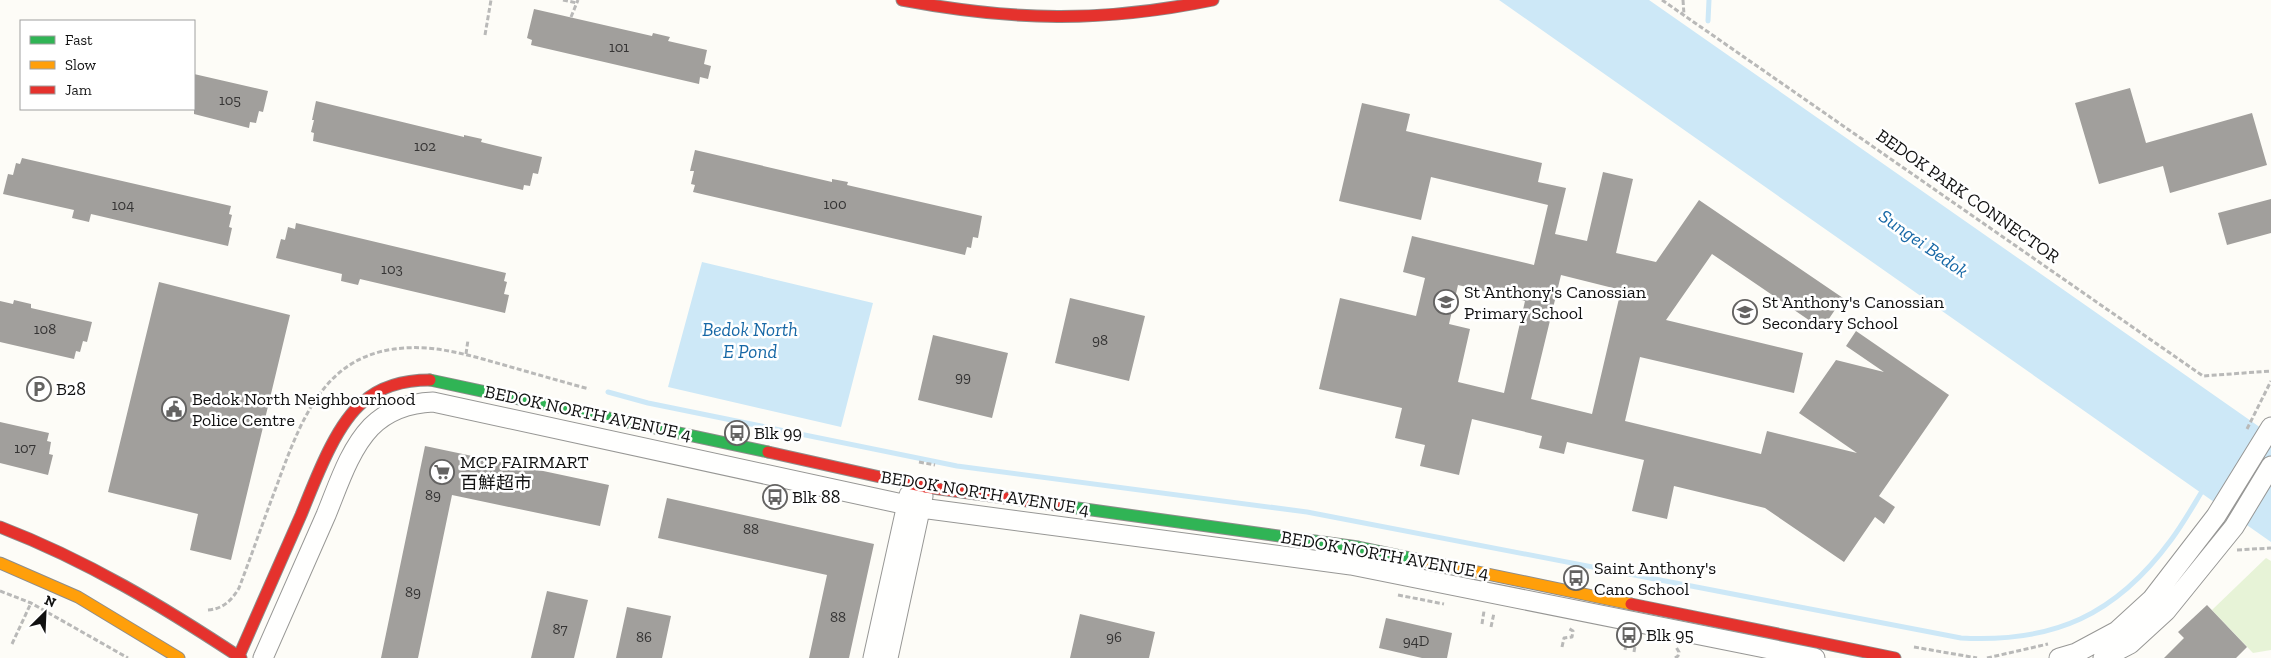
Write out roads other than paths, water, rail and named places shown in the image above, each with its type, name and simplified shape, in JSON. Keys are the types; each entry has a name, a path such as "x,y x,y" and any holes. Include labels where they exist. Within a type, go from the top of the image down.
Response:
{"main road":[{"path":"902,0 993,15 1046,19 1135,15 1214,0"},
{"name":"BEDOK NORTH AVENUE 4","path":"239,658 321,468 341,428 361,403 374,393 396,384 420,380 436,380 919,485 1358,547 1895,658"},
{"path":"0,527 25,536 74,570 145,597 239,658"},
{"path":"0,562 78,597 179,658"},
{"path":"74,570 78,597"}],"street":[{"name":"BEDOK NORTH AVENUE 4","path":"263,658 359,442 382,417 406,406 420,403 447,404 914,507 1350,565 1815,658"},
{"path":"2054,651 2076,653 2117,631 2152,599 2216,516 2271,427"},
{"path":"2103,658 2130,644 2166,611 2234,527 2271,466"},
{"path":"874,658 919,485"},
{"path":"888,658 914,507"}],"water":[{"name":"Sungei Bedok","path":"1499,0 1649,0 2271,435 2271,542"},
{"name":"Bedok North E Pond","path":"702,262 873,303 841,427 668,387"}],"waterway":[{"path":"1708,21 1709,0"},
{"path":"608,392 648,403 957,466 1307,512 1961,638 1994,638 2025,635 2054,629 2080,619 2105,605 2128,588 2150,566 2175,534 2204,488"}],"place":[{"name":"St Anthony's Canossian Primary School","path":"1446,302"},
{"name":"St Anthony's Canossian Secondary School","path":"1745,312"},
{"name":"B28","path":"39,389"},
{"name":"Bedok North Neighbourhood Police Centre","path":"174,409"},
{"name":"Blk 99","path":"737,433"},
{"name":"MCP FAIRMART 百鮮超市","path":"442,472"},
{"name":"Blk 88","path":"775,497"},
{"name":"Saint Anthony's Cano School","path":"1576,578"},
{"name":"Blk 95","path":"1629,635"}]}
